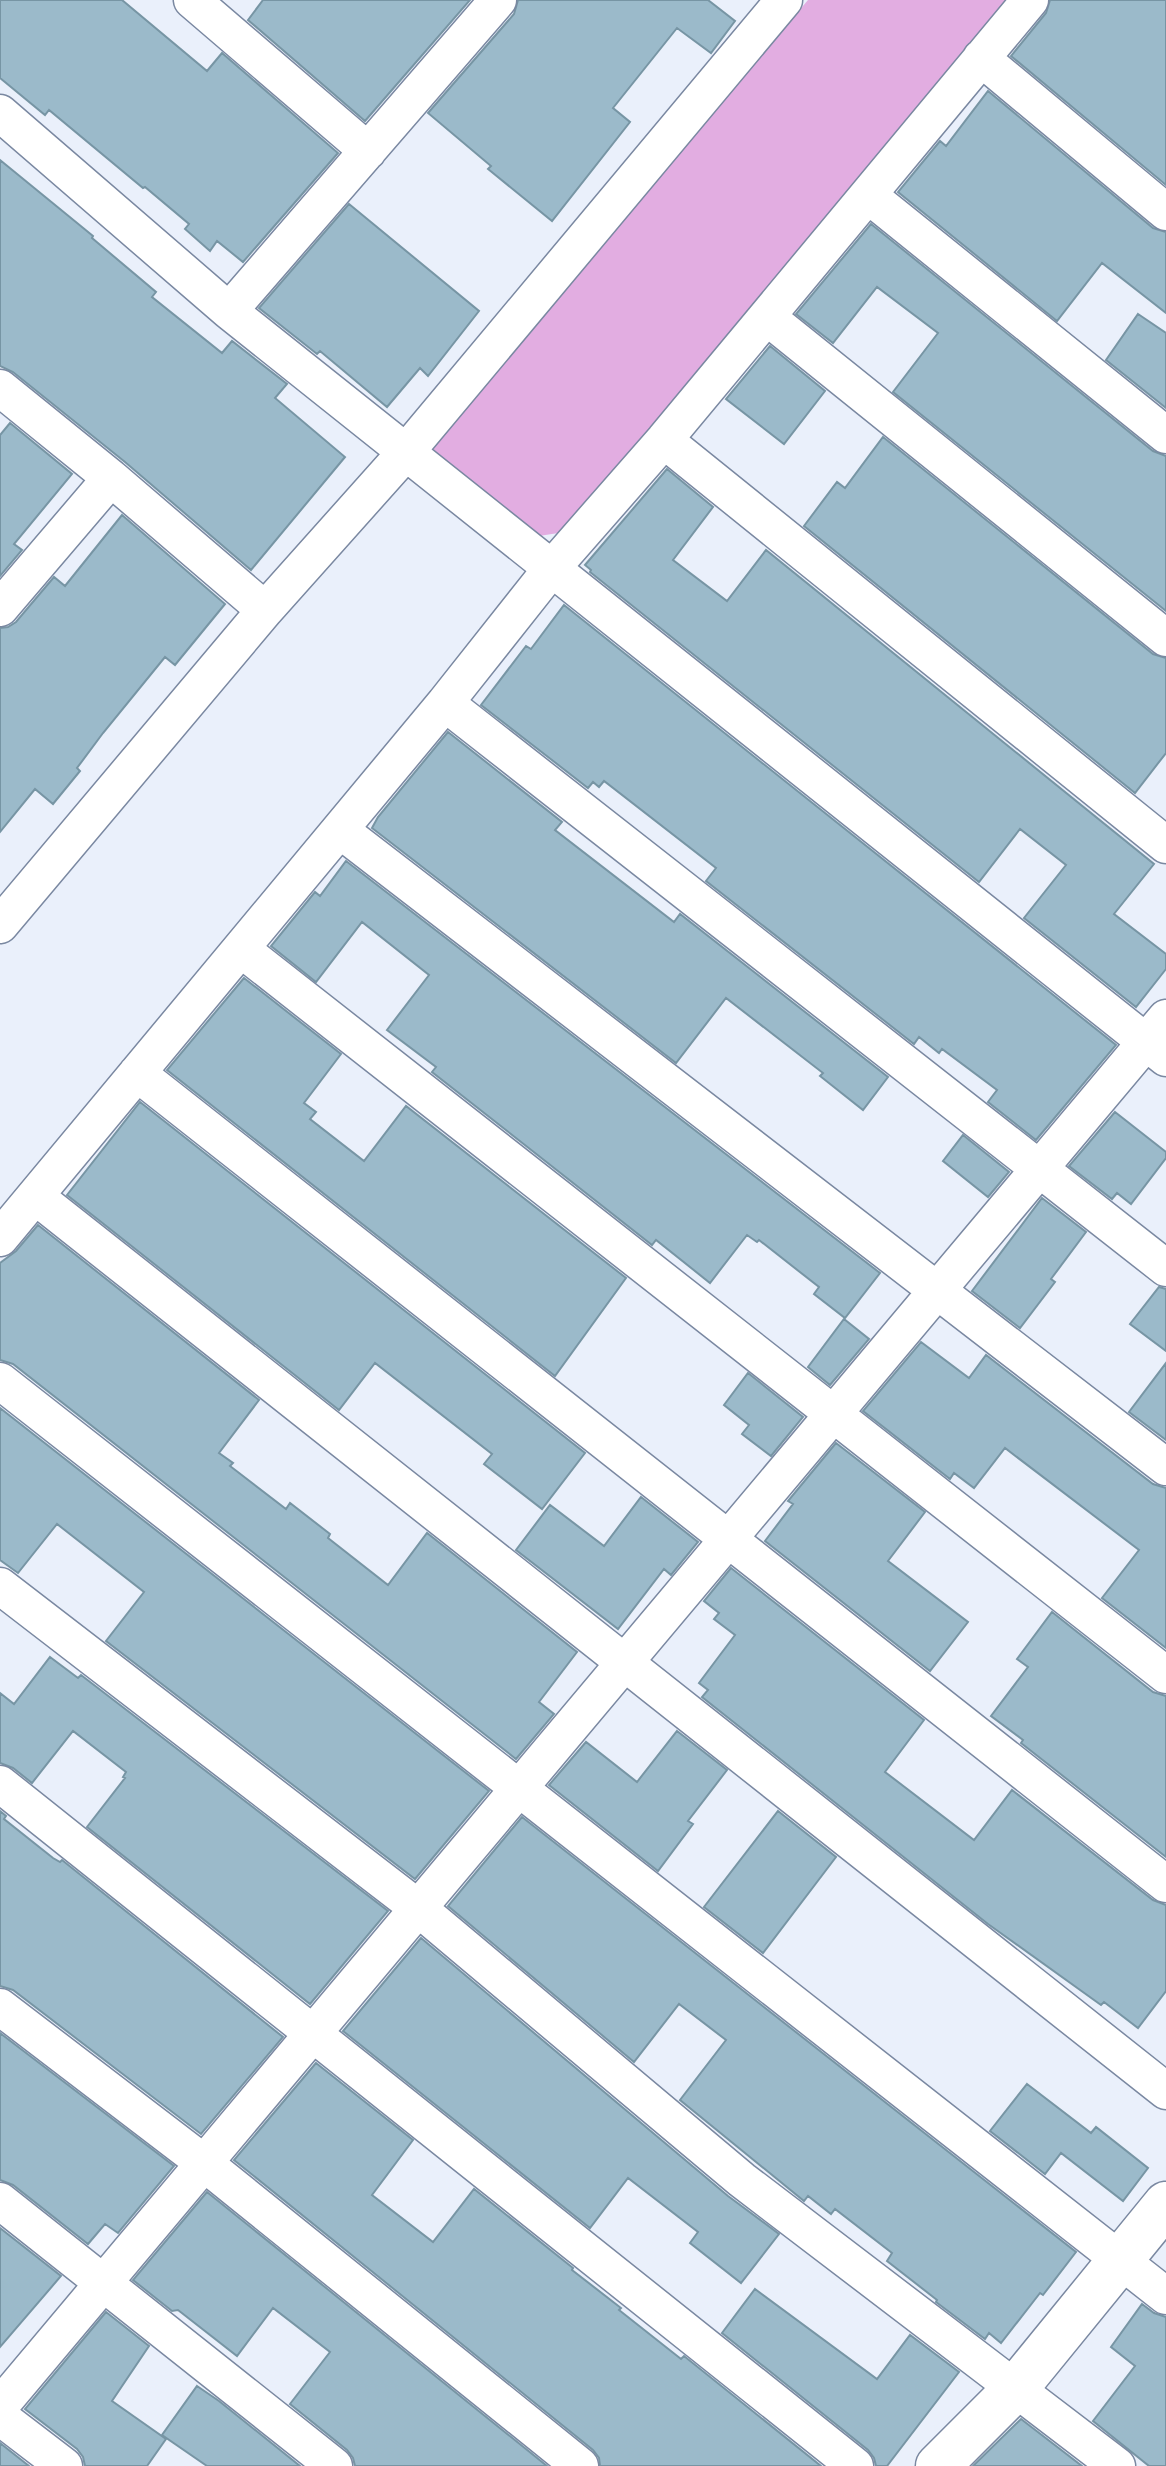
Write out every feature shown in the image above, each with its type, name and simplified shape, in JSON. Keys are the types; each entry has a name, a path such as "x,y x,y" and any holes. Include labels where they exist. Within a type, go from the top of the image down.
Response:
{"street":[{"path":"192,0 368,151"},
{"path":"229,311 498,0"},
{"path":"0,1238 445,703 552,568 664,440 1030,0"},
{"path":"6,907 406,452 780,1"},
{"path":"981,58 1166,212"},
{"path":"0,113 229,311 552,568 1159,1039 1039,1168 0,2406"},
{"path":"868,195 1166,435"},
{"path":"767,317 1166,638"},
{"path":"0,388 265,610"},
{"path":"664,440 1166,845"},
{"path":"0,608 111,478"},
{"path":"445,703 1166,1268"},
{"path":"340,830 1166,1467"},
{"path":"241,949 1166,1675"},
{"path":"137,1073 1166,1884"},
{"path":"35,1196 1166,2091"},
{"path":"0,1381 1166,2296"},
{"path":"0,1586 418,1908 742,2180 1117,2466"},
{"path":"0,1784 855,2466"},
{"path":"0,2007 204,2163 580,2466"},
{"path":"0,2201 334,2466"},
{"path":"938,2466 1016,2388 1166,2204"},
{"path":"0,2417 64,2466"}],"shaded area":[{"path":"808,0 1014,0 572,531 532,537 425,454"}],"building":[{"path":"0,0 122,0 207,71 222,53 338,153 243,262 217,241 210,251 185,229 189,224 145,187 49,110 45,115 0,78"},
{"path":"263,0 470,0 365,121 248,20"},
{"path":"518,0 708,0 735,21 711,53 677,28 613,108 630,122 552,221 488,169 491,166 428,113 514,14"},
{"path":"1050,0 1166,0 1166,185 1011,56 1046,13"},
{"path":"988,91 1153,228 1166,232 1166,313 1102,263 1057,321 898,192 940,141 946,146"},
{"path":"0,160 156,292 152,297 222,353 232,341 287,384 275,398 345,457 251,570 125,462 13,372 0,366"},
{"path":"349,204 479,311 428,376 420,368 387,407 320,351 317,354 259,308"},
{"path":"871,224 1153,451 1166,456 1166,611 893,392 938,333 877,287 833,343 796,314"},
{"path":"1138,314 1166,333 1166,408 1106,360"},
{"path":"770,346 825,391 784,444 726,399"},
{"path":"10,423 72,474 14,544 22,550 0,576 0,435"},
{"path":"883,437 1153,654 1166,658 1166,753 1135,793 804,526 837,482 845,488"},
{"path":"667,469 713,507 673,560 727,601 766,550 1154,864 1114,914 1166,954 1166,969 1136,1007 1024,918 1066,865 1020,829 979,882 590,572 585,565"},
{"path":"122,515 225,604 175,665 165,657 103,733 77,768 80,771 53,804 35,789 0,832 0,628 16,622 54,577 65,586"},
{"path":"564,605 1116,1045 1036,1140 988,1102 997,1090 942,1049 939,1053 919,1037 914,1044 706,881 716,868 604,781 599,787 593,782 588,788 481,705 526,646 531,649"},
{"path":"448,732 562,822 555,830 674,922 680,914 888,1077 863,1110 820,1076 823,1073 726,998 676,1063 372,828"},
{"path":"346,861 880,1273 845,1318 814,1294 819,1287 759,1240 757,1242 747,1235 710,1283 656,1240 652,1245 432,1072 436,1067 387,1030 429,975 362,922 316,982 271,946 315,892 320,896"},
{"path":"244,978 341,1054 304,1103 316,1112 310,1119 364,1161 406,1106 626,1278 555,1376 167,1070"},
{"path":"140,1102 585,1453 542,1509 484,1464 492,1454 375,1363 339,1410 67,1195"},
{"path":"1115,1112 1166,1152 1166,1158 1131,1204 1117,1193 1112,1199 1069,1166"},
{"path":"963,1135 1009,1172 988,1197 943,1161"},
{"path":"1042,1198 1086,1232 1051,1279 1055,1282 1020,1328 972,1291"},
{"path":"38,1225 259,1400 219,1453 233,1463 230,1466 286,1509 290,1503 330,1534 328,1538 388,1585 427,1533 577,1652 539,1702 554,1714 516,1759 13,1364 0,1360 0,1263 16,1251"},
{"path":"1159,1287 1166,1289 1166,1351 1130,1324"},
{"path":"844,1319 869,1339 830,1385 808,1367"},
{"path":"921,1342 969,1378 986,1355 1153,1484 1166,1488 1166,1648 1102,1598 1139,1550 1005,1448 974,1488 954,1473 950,1479 863,1411"},
{"path":"1166,1363 1166,1440 1129,1412"},
{"path":"748,1373 803,1417 771,1456 742,1434 749,1425 724,1405"},
{"path":"0,1408 489,1791 415,1879 106,1641 144,1592 57,1524 18,1573 0,1560"},
{"path":"836,1443 925,1512 888,1561 968,1622 930,1671 765,1541 793,1504 788,1501"},
{"path":"641,1497 698,1542 671,1575 664,1569 618,1629 516,1550 550,1505 604,1546"},
{"path":"731,1568 924,1720 885,1772 974,1840 1012,1790 1153,1900 1166,1905 1166,1991 1138,2028 988,1924 702,1697 708,1690 699,1683 735,1635 714,1619 719,1613 704,1601"},
{"path":"1052,1612 1153,1692 1166,1696 1166,1857 991,1716 1028,1667 1017,1659"},
{"path":"50,1657 78,1678 81,1675 388,1911 310,2004 87,1827 125,1778 126,1772 73,1731 32,1783 13,1768 0,1763 0,1693 14,1704"},
{"path":"677,1731 727,1770 688,1821 693,1824 658,1871 549,1785 586,1742 637,1782"},
{"path":"0,1811 6,1816 4,1819 53,1858 62,1860 283,2037 201,2134 13,1990 0,1986"},
{"path":"778,1811 836,1857 763,1953 704,1907"},
{"path":"522,1817 1076,2252 1001,2343 989,2333 985,2339 936,2302 887,2261 892,2253 835,2209 831,2214 808,2196 804,2201 680,2100 726,2040 679,2004 634,2062 448,1906"},
{"path":"421,1938 728,2196 779,2234 741,2283 690,2243 698,2232 628,2178 590,2228 343,2031"},
{"path":"0,2033 174,2166 118,2233 105,2224 88,2244 13,2185 0,2180"},
{"path":"316,2063 413,2140 372,2195 433,2242 474,2189 621,2308 619,2310 681,2359 684,2356 821,2466 600,2466 593,2450 234,2160"},
{"path":"1027,2084 1091,2133 1096,2127 1148,2168 1123,2201 1061,2153 1045,2174 990,2131"},
{"path":"207,2192 547,2466 355,2466 347,2450 290,2404 330,2352 273,2308 237,2356 133,2280"},
{"path":"0,2228 61,2276 0,2347"},
{"path":"755,2289 877,2379 910,2335 959,2372 887,2466 876,2466 868,2450 722,2333"},
{"path":"1142,2304 1166,2317 1166,2466 1149,2466 1093,2421 1135,2366 1111,2347"},
{"path":"106,2312 149,2346 112,2401 166,2439 147,2466 85,2466 77,2449 25,2409"},
{"path":"197,2386 300,2466 207,2466 162,2435"},
{"path":"1021,2419 1082,2466 973,2466"},
{"path":"0,2443 29,2466 0,2466"}]}
